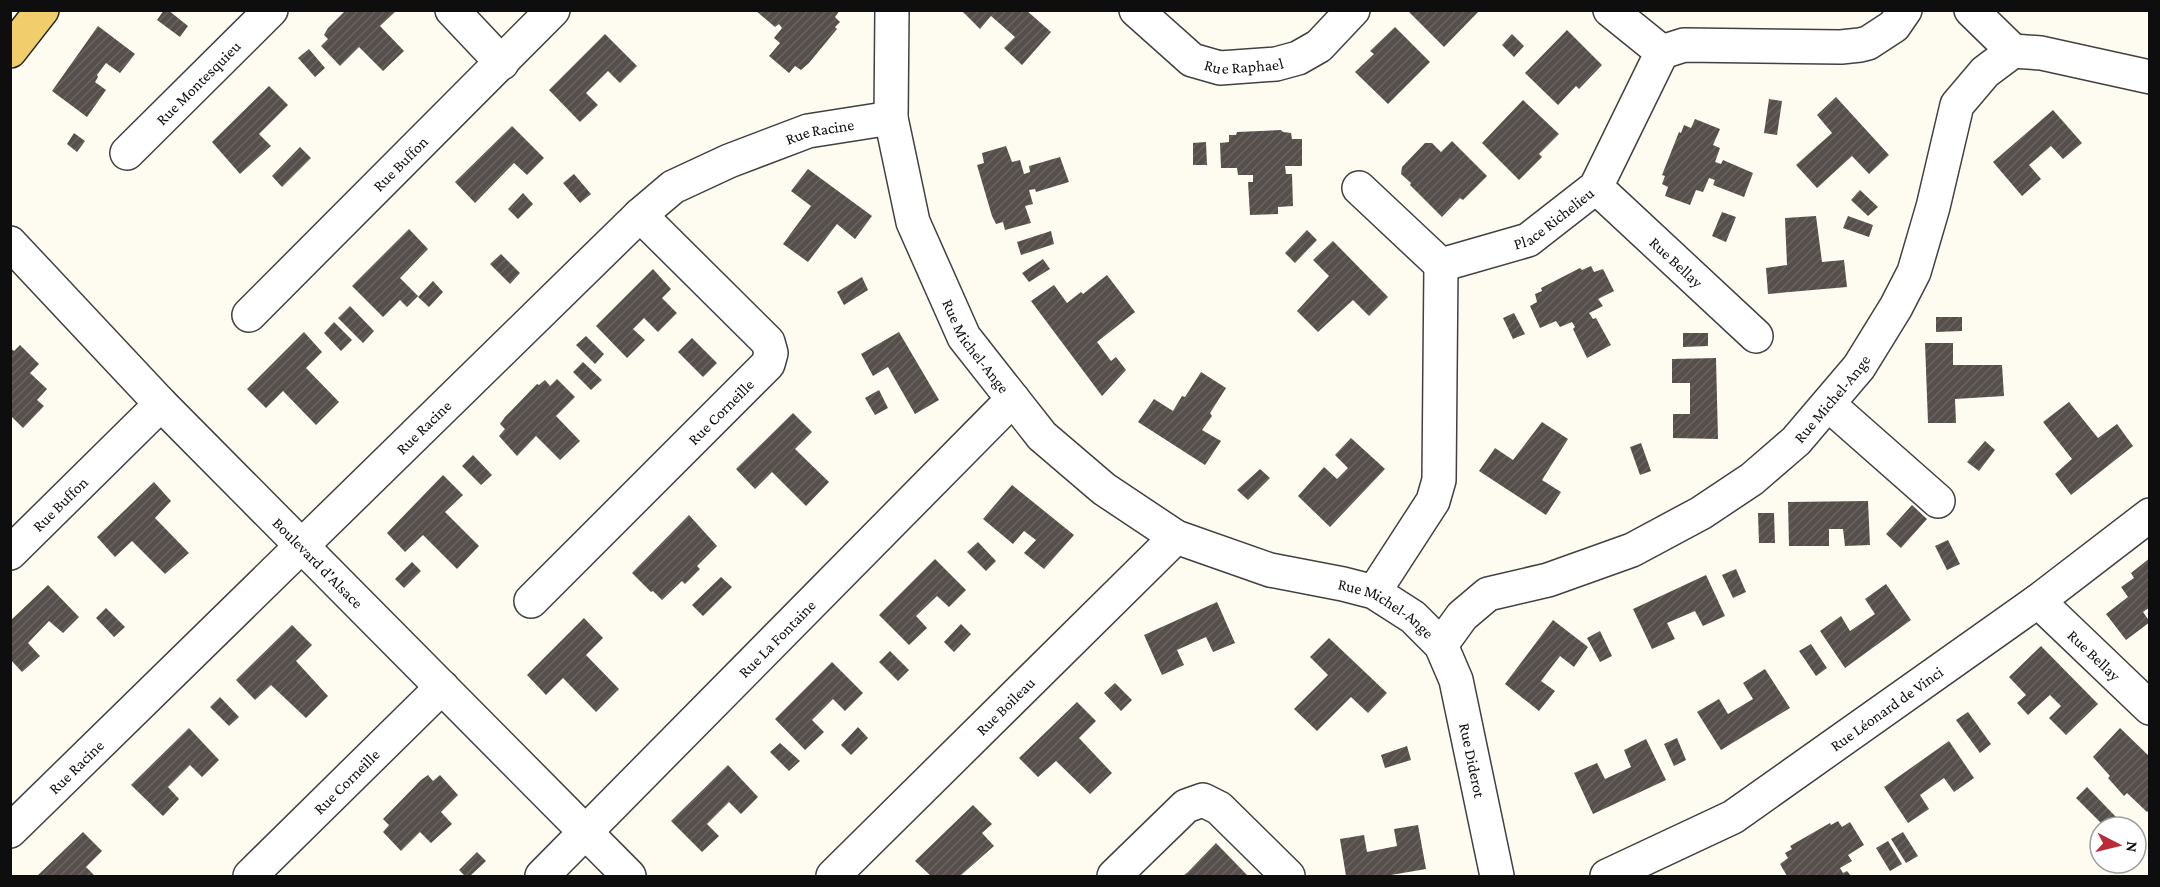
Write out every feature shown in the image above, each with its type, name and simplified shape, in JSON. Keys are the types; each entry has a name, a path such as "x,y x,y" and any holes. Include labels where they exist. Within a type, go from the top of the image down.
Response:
{"main road":[{"path":"10,51 42,10"}],"street":[{"name":"Rue Montesquieu","path":"127,153 271,10"},
{"path":"452,10 502,63"},
{"name":"Rue Buffon","path":"249,315 553,10"},
{"name":"Rue Michel-Ange","path":"892,10 891,118 913,222 964,337 1042,436 1104,489 1176,537 1270,570 1374,592 1413,617 1441,645 1462,616 1488,594 1548,580 1632,550 1701,513 1752,479 1796,441 1859,367 1896,307 1914,272 1934,207 1957,105 1985,72 2013,51"},
{"name":"Rue Raphael","path":"1136,10 1192,60 1221,68 1258,66 1298,58 1319,46 1353,10"},
{"path":"1610,10 1662,52 1684,45 1841,47 1868,44 1894,26 1905,10"},
{"path":"1971,10 2013,51 2041,52 2150,77"},
{"name":"Place Richelieu","path":"1441,265 1528,240 1596,187 1662,52"},
{"name":"Rue Racine","path":"10,831 640,215 672,188 729,161 808,130 891,118"},
{"name":"Rue Bellay","path":"1596,187 1756,336"},
{"path":"1359,188 1441,265 1438,480 1432,501 1374,592"},
{"name":"Rue Corneille","path":"531,601 768,364 771,353 768,342 640,215"},
{"name":"Boulevard d'Alsace","path":"14,255 629,876"},
{"name":"Rue La Fontaine","path":"542,876 1013,399"},
{"name":"Rue Buffon","path":"10,553 161,404"},
{"path":"1828,404 1938,501"},
{"name":"Rue Léonard de Vinci","path":"1607,876 1733,817 2038,601 2150,515"},
{"name":"Rue Boileau","path":"833,876 1176,537"},
{"name":"Rue Bellay","path":"2038,601 2150,708"},
{"name":"Rue Diderot","path":"1441,645 1456,680 1497,876"},
{"name":"Rue Corneille","path":"250,876 442,687"},
{"path":"1114,876 1186,806 1203,800 1219,808 1288,876"}],"building":[{"path":"164,10 168,10 188,26 180,37 157,20"},
{"path":"346,10 397,10 380,26 404,51 383,71 359,47 340,66 321,46 328,39 324,35 328,28"},
{"path":"755,10 840,10 835,17 840,22 835,27 837,29 809,63 801,70 795,66 789,73 769,56 780,43 774,38 782,28 779,24 775,27"},
{"path":"964,10 1026,10 1051,32 1022,65 1004,48 1015,37 991,16 980,29 963,12"},
{"path":"1411,10 1480,10 1444,47 1409,12"},
{"path":"98,26 135,54 120,73 106,63 95,82 106,90 87,117 52,91"},
{"path":"1395,27 1430,62 1388,104 1355,72 1374,54 1370,51"},
{"path":"1567,30 1602,65 1579,89 1576,86 1558,105 1525,73"},
{"path":"605,34 637,66 620,83 608,71 586,93 598,105 580,122 549,90"},
{"path":"1512,34 1524,46 1514,57 1502,45"},
{"path":"309,49 325,68 315,77 298,58"},
{"path":"269,86 288,105 259,134 271,146 240,174 212,142"},
{"path":"1836,97 1889,155 1869,174 1852,156 1817,188 1796,165 1832,133 1817,115"},
{"path":"1769,99 1782,101 1777,135 1764,133"},
{"path":"1523,100 1559,134 1539,154 1542,157 1519,180 1482,143"},
{"path":"2053,110 2082,143 2063,159 2051,146 2029,165 2041,179 2022,196 1993,162"},
{"path":"1695,119 1720,129 1713,145 1720,148 1715,162 1721,164 1723,160 1753,173 1744,197 1713,185 1715,180 1709,178 1703,192 1696,190 1690,205 1665,196 1668,187 1662,184 1665,176 1662,175 1679,132 1681,133 1684,125 1691,128"},
{"path":"512,126 544,158 527,175 514,163 475,203 455,182"},
{"path":"1281,130 1291,133 1292,139 1302,139 1302,166 1285,166 1286,174 1292,174 1293,206 1278,207 1278,214 1250,215 1248,182 1253,182 1253,175 1238,175 1237,168 1221,168 1220,143 1229,142 1229,135 1236,135 1237,132"},
{"path":"74,133 85,141 77,152 67,144"},
{"path":"1452,141 1487,176 1463,200 1460,198 1442,217 1401,174 1402,167 1425,143 1432,143 1441,152"},
{"path":"1206,142 1207,165 1193,165 1193,143"},
{"path":"1006,146 1012,162 1020,160 1024,174 1030,172 1029,166 1060,157 1069,182 1036,192 1035,189 1029,190 1033,204 1025,206 1031,223 1005,230 1003,222 996,224 992,216 977,165 984,163 982,153"},
{"path":"300,147 311,158 282,187 272,176"},
{"path":"808,169 872,216 855,239 837,224 808,262 783,244 811,206 791,191"},
{"path":"574,174 591,194 580,203 563,183"},
{"path":"1860,190 1878,207 1868,216 1851,200"},
{"path":"523,193 533,204 518,219 508,209"},
{"path":"1722,212 1736,217 1726,242 1712,236"},
{"path":"1816,216 1822,262 1844,260 1847,287 1768,294 1766,268 1787,265 1785,218"},
{"path":"1848,216 1873,225 1869,237 1843,228"},
{"path":"409,229 428,249 400,278 418,296 407,307 400,300 383,317 352,286"},
{"path":"1307,230 1317,240 1295,263 1285,253"},
{"path":"1051,231 1054,244 1021,255 1017,242"},
{"path":"1333,241 1388,297 1369,316 1353,300 1318,332 1297,311 1329,276 1313,260"},
{"path":"501,254 520,273 510,284 490,264"},
{"path":"1043,259 1050,269 1029,282 1022,273"},
{"path":"1591,266 1594,272 1603,269 1614,291 1598,299 1603,306 1589,313 1593,319 1596,318 1611,345 1587,358 1572,322 1560,327 1556,321 1540,328 1530,306 1537,302 1535,294 1542,291 1541,288 1580,268 1582,270"},
{"path":"653,269 671,289 662,298 677,313 658,332 644,318 633,329 645,340 627,358 596,326"},
{"path":"1107,275 1135,312 1097,342 1111,361 1116,357 1126,370 1102,396 1031,301 1054,285 1067,303 1081,292 1083,294"},
{"path":"862,277 868,290 844,305 837,292"},
{"path":"433,281 443,292 429,307 418,297"},
{"path":"350,306 374,331 363,343 338,318"},
{"path":"1514,313 1525,334 1513,339 1503,318"},
{"path":"1936,317 1962,317 1962,331 1936,332"},
{"path":"334,322 352,340 341,351 324,333"},
{"path":"304,332 322,352 306,368 339,402 316,425 283,391 266,408 247,389"},
{"path":"899,332 939,400 915,414 888,367 873,376 861,354"},
{"path":"1683,333 1708,333 1708,346 1683,347"},
{"path":"586,336 604,354 595,364 576,345"},
{"path":"692,338 717,363 703,377 678,352"},
{"path":"1925,343 1953,343 1953,365 2002,365 2004,396 1955,399 1956,423 1928,423"},
{"path":"20,345 39,364 30,373 47,389 37,400 44,406 23,428 10,415 10,348 14,351"},
{"path":"1716,358 1718,439 1673,438 1673,414 1690,414 1690,383 1672,383 1672,359"},
{"path":"583,362 602,380 591,390 573,372"},
{"path":"1201,372 1226,388 1202,430 1221,441 1205,465 1138,422 1154,399 1173,411"},
{"path":"557,379 575,397 556,416 580,441 560,460 536,436 517,456 499,436 505,429 500,424 537,384 545,380 550,386"},
{"path":"879,390 888,408 875,415 865,398"},
{"path":"2069,402 2098,438 2117,424 2133,446 2071,495 2055,474 2072,459 2043,422"},
{"path":"793,413 812,432 795,449 829,482 806,506 772,472 755,489 736,469"},
{"path":"1542,422 1568,439 1542,480 1561,492 1546,515 1479,471 1495,448 1513,460"},
{"path":"1351,438 1385,469 1330,527 1298,496 1324,467 1337,479 1348,468 1335,455"},
{"path":"1985,441 1995,450 1979,471 1967,462"},
{"path":"1641,443 1651,471 1640,475 1630,447"},
{"path":"473,455 492,475 481,485 462,466"},
{"path":"1260,469 1270,478 1248,500 1237,490"},
{"path":"443,475 463,495 445,512 479,546 457,569 423,535 405,552 387,533"},
{"path":"154,482 171,501 155,518 189,553 165,574 132,541 115,557 97,537"},
{"path":"1012,485 1074,535 1044,569 1024,553 1036,540 1024,531 1013,544 983,519"},
{"path":"1868,501 1870,545 1845,546 1843,529 1829,529 1829,546 1789,546 1788,502"},
{"path":"1912,505 1927,519 1901,548 1886,534"},
{"path":"1758,513 1774,513 1775,543 1759,543"},
{"path":"689,515 717,546 697,566 700,569 685,584 682,581 662,600 632,573"},
{"path":"1948,540 1960,564 1947,570 1935,546"},
{"path":"978,542 996,561 986,571 967,552"},
{"path":"2150,558 2150,607 2143,612 2150,622 2126,640 2106,614 2128,597 2121,587 2134,578 2131,573"},
{"path":"935,559 966,590 949,607 937,596 916,616 927,628 909,645 879,615"},
{"path":"412,562 421,571 404,588 395,579"},
{"path":"1736,569 1746,592 1733,598 1722,575"},
{"path":"1706,575 1725,616 1703,626 1695,611 1667,623 1675,639 1652,649 1633,609"},
{"path":"721,577 732,587 703,616 692,605"},
{"path":"1886,584 1911,620 1845,668 1820,631 1841,616 1850,631 1875,614 1865,599"},
{"path":"48,585 79,617 63,633 49,621 28,643 40,656 22,672 10,659 10,621"},
{"path":"1217,602 1235,643 1213,652 1206,637 1177,650 1184,665 1162,675 1144,635"},
{"path":"106,608 125,627 114,637 96,618"},
{"path":"584,618 603,638 586,655 619,689 596,712 563,678 546,695 527,675"},
{"path":"1553,620 1588,647 1574,667 1560,656 1541,681 1555,691 1539,711 1505,684"},
{"path":"961,624 971,634 954,652 944,642"},
{"path":"292,625 312,645 296,661 328,696 306,718 271,685 255,700 236,680"},
{"path":"1600,631 1612,656 1600,662 1587,638"},
{"path":"1329,638 1387,693 1368,713 1351,697 1317,731 1294,709 1328,675 1310,657"},
{"path":"1811,644 1827,668 1816,676 1799,651"},
{"path":"2041,646 2098,704 2066,735 2049,718 2061,706 2050,695 2028,715 2017,703 2026,695 2009,677"},
{"path":"890,651 909,670 898,681 879,662"},
{"path":"832,662 863,693 845,711 833,699 812,720 824,732 805,750 775,719"},
{"path":"1765,669 1790,708 1721,750 1697,712 1719,699 1728,714 1753,699 1743,683"},
{"path":"1115,683 1132,700 1121,711 1104,693"},
{"path":"220,697 239,717 229,726 210,707"},
{"path":"1077,702 1096,721 1079,738 1112,773 1090,794 1056,761 1038,777 1019,758"},
{"path":"1968,712 1991,744 1980,753 1956,720"},
{"path":"858,727 868,738 851,755 841,745"},
{"path":"189,728 219,760 202,777 190,765 168,787 179,799 163,816 131,785"},
{"path":"2120,728 2150,757 2150,809 2147,812 2127,793 2124,796 2093,757"},
{"path":"1677,738 1686,760 1674,766 1664,744"},
{"path":"1646,739 1666,780 1593,814 1574,773 1597,763 1605,779 1631,767 1624,750"},
{"path":"1949,741 1974,778 1954,792 1944,778 1920,795 1929,809 1908,823 1884,787"},
{"path":"780,743 800,761 789,771 770,752"},
{"path":"1407,746 1411,760 1385,768 1381,755"},
{"path":"728,765 758,797 741,814 729,802 707,824 719,836 702,852 671,821"},
{"path":"428,775 433,781 440,775 458,795 441,812 452,824 431,843 420,832 401,851 383,832 389,825 383,819"},
{"path":"2087,787 2114,815 2093,815 2076,798"},
{"path":"973,805 992,824 982,833 994,846 960,876 931,876 915,861"},
{"path":"1838,821 1842,827 1850,822 1864,845 1848,855 1852,861 1840,868 1843,873 1847,871 1851,876 1787,876 1780,864 1788,858 1785,853 1792,849 1790,846 1830,823 1831,825"},
{"path":"1418,825 1426,869 1385,876 1346,876 1340,839 1364,835 1367,852 1397,846 1394,829"},
{"path":"83,832 102,851 86,867 95,876 37,876"},
{"path":"1903,832 1918,856 1906,863 1891,839"},
{"path":"1888,841 1902,864 1890,871 1876,848"},
{"path":"1216,843 1247,875 1183,876 1188,872"},
{"path":"477,852 486,861 470,876 465,876 459,870"}]}
